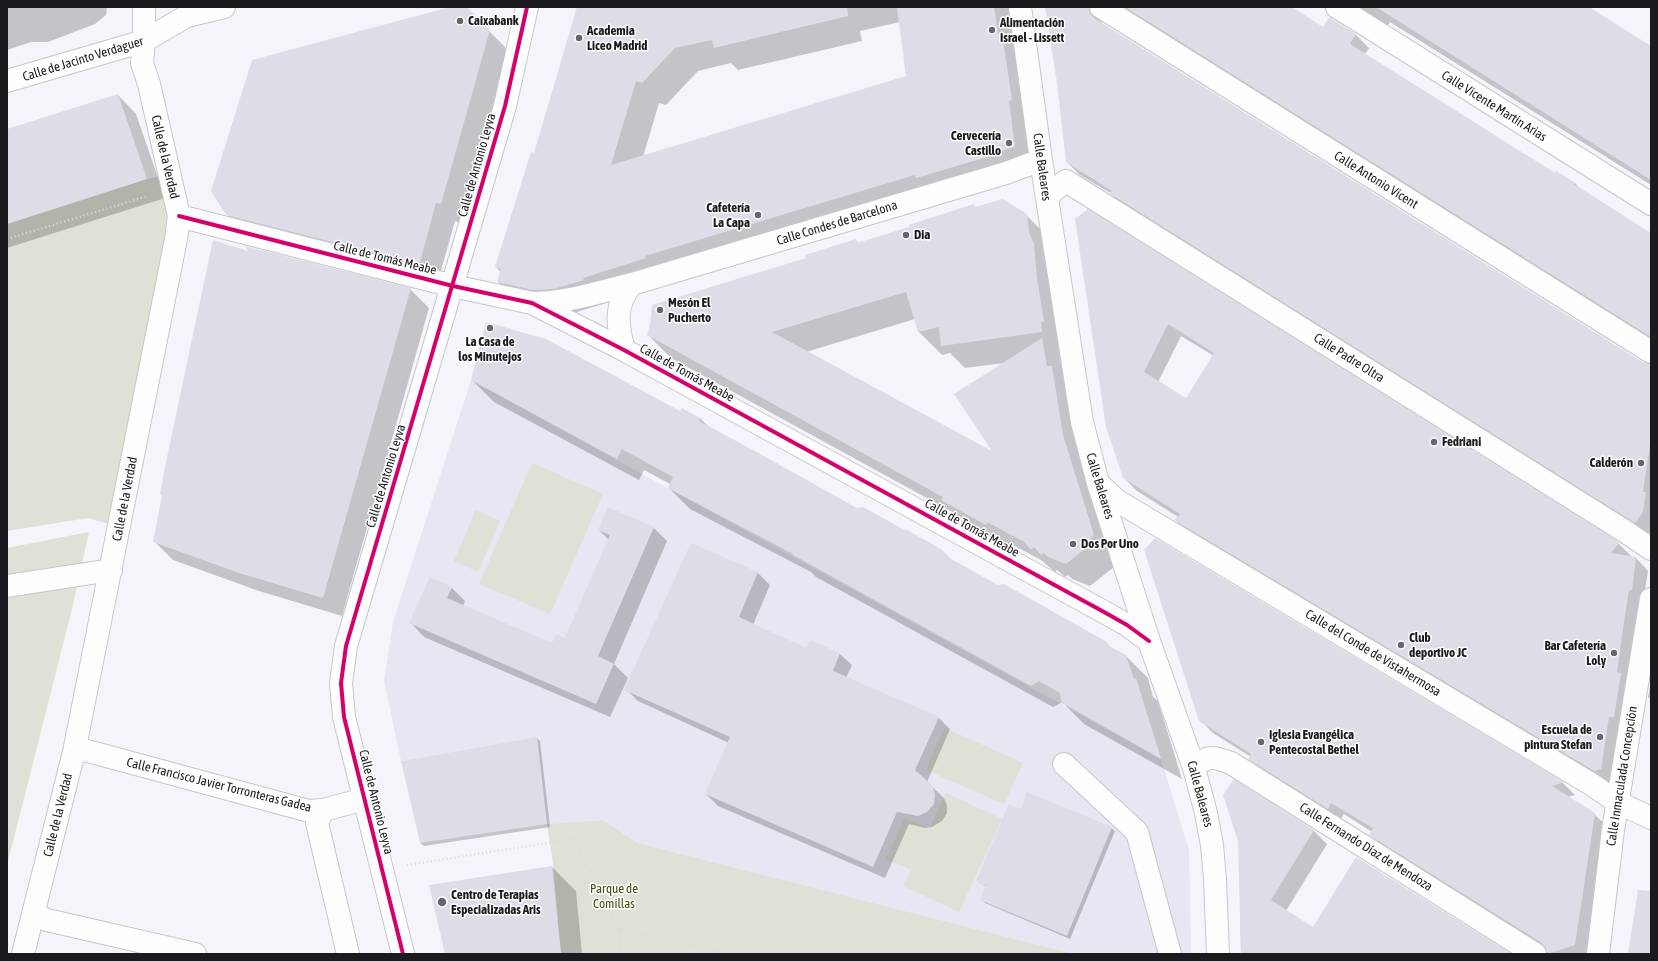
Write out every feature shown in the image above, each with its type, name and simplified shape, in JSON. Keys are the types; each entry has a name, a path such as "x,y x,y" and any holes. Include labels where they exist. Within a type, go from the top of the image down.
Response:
{"street":[{"name":"Calle de la Verdad","path":"23,954 74,752 176,239 179,216 149,84 142,63 144,41 144,7"},
{"name":"Calle de Jacinto Verdaguer","path":"7,81 144,41 187,16 224,7"},
{"name":"Calle de Antonio Leyva","path":"403,954 383,868 344,717 341,683 346,646 505,106 528,7"},
{"name":"Calle Baleares","path":"1020,7 1046,196 1082,422 1098,483 1149,641 1194,768 1206,813 1212,844 1218,954"},
{"name":"Calle Antonio Vicent","path":"1101,7 1651,352"},
{"name":"Calle Vicente Martín Arias","path":"1337,7 1651,204"},
{"name":"Calle Condes de Barcelona","path":"532,303 550,303 632,284 1006,173 1041,160"},
{"name":"Calle Padre Oltra","path":"1046,196 1066,181 1651,549"},
{"name":"Calle de Tomás Meabe","path":"179,216 453,286 532,303 624,350 1127,624 1149,641"},
{"path":"624,350 619,329 619,306 626,291 632,284"},
{"name":"Calle del Conde de Vistahermosa","path":"1098,483 1116,500 1578,776 1617,802 1651,818"},
{"path":"7,586 111,570"},
{"name":"Calle Inmaculada Concepción","path":"1598,954 1617,802 1651,599"},
{"name":"Calle Francisco Javier Torronteras Gadea","path":"74,752 84,750 309,811 323,810 364,799"},
{"name":"Calle Fernando Díaz de Mendoza","path":"1194,768 1199,762 1208,758 1220,758 1231,763 1535,954"},
{"path":"1064,764 1137,832 1170,954"},
{"path":"323,810 317,823 348,954"},
{"path":"34,910 47,920 195,954"}],"path":[{"path":"7,239 172,188"},
{"path":"383,868 573,839 619,929 620,954"},
{"path":"619,929 728,954"}],"shaded area":[{"path":"471,380 1161,759 1189,850 1191,953 1074,954 638,843 603,820 547,824 537,737 401,761 384,680 393,622"}],"green space":[{"path":"169,174 179,216 119,527 88,518 7,531 7,224 147,179"},
{"path":"532,463 603,494 550,614 479,584"},
{"path":"476,510 500,521 478,572 454,561"},
{"path":"89,532 72,609 7,865 7,548"},
{"path":"945,728 1023,763 1004,804 926,770"},
{"path":"946,793 1002,819 959,912 903,886 911,870 886,859 905,818 929,829"},
{"name":"Parque de Comillas","path":"603,820 638,843 1074,954 561,954 553,863 547,824"}],"building":[{"path":"450,7 467,7 490,30 441,204 436,203 420,262 418,264 226,215 211,191 252,60"},
{"path":"577,7 847,7 848,16 714,48 712,40 675,48 642,83 636,81 611,165 906,76 897,7 994,7 998,34 1002,33 1012,100 1009,101 1015,147 994,153 994,155 916,178 915,175 645,256 646,258 554,289 533,290 497,282 501,269 495,267 531,152 534,153"},
{"path":"1045,7 1089,7 1090,13 1094,18 1644,363 1651,364 1651,438 1643,492 1646,492 1643,512 1635,523 1109,193 1112,191 1066,162 1057,83"},
{"path":"1125,7 1292,7 1323,27 1329,17 1356,34 1350,44 1555,173 1556,171 1576,183 1574,184 1651,233 1651,337"},
{"path":"1376,7 1589,7 1651,46 1651,180"},
{"path":"118,94 147,179 7,224 7,129"},
{"path":"1003,199 1027,214 1029,232 1034,244 1037,278 1044,322 1041,322 1042,332 941,346 939,327 918,332 906,292 772,332 992,451 954,394 1042,338 1047,366 1052,366 1063,435 1094,535 1090,539 1092,543 1066,564 1048,557 1044,553 1041,555 1034,547 1031,550 1024,542 1017,538 987,522 986,525 941,500 943,497 647,335 652,305 806,258 805,255 856,239 857,243 909,227 909,225 974,204 975,207"},
{"path":"1088,209 1616,540 1619,543 1611,553 1636,557 1632,590 1629,590 1617,672 1621,673 1614,717 1609,717 1601,769 1594,771 1174,520 1180,514 1123,478 1106,427 1075,219","holes":["1168,324 1214,353 1186,398 1144,372"]},
{"path":"213,240 248,251 245,246 411,288 323,598 239,573 153,542 162,495 160,494 166,462"},
{"path":"486,322 546,339 680,411 682,408 700,418 699,421 857,508 863,507 907,530 941,549 951,559 998,585 1004,584 1107,642 1109,646 1126,655 1134,679 1136,678 1161,759 1061,702 1060,693 1039,681 1031,686 793,554 668,488 673,477 622,449 617,459 471,380"},
{"path":"608,507 654,527 598,656 614,664 596,704 409,623 430,577 452,587 447,598 552,643 556,634 565,638 610,535 598,530"},
{"path":"1155,538 1564,782 1552,786 1595,813 1575,945 1547,954 1546,948 1542,943 1369,835 1373,828 1331,803 1328,809 1248,759 1251,754 1199,721 1144,550"},
{"path":"691,543 758,572 739,617 806,648 810,640 840,653 833,671 939,717 915,770 932,785 935,794 934,804 927,812 918,816 897,812 873,867 705,794 730,737 624,690"},
{"path":"537,737 547,824 420,843 401,761"},
{"path":"1234,779 1314,830 1271,900 1313,927 1356,857 1512,954 1241,954 1238,841 1223,795"},
{"path":"1027,792 1112,827 1067,936 980,900 986,886 976,881 1009,804 1021,809"},
{"path":"552,866 561,954 445,954 429,885"},
{"path":"1638,890 1651,891 1651,954 1628,954"}],"cycle path":[{"path":"403,954 344,717 341,683 346,646 505,106 527,7"},
{"path":"179,216 453,286 532,303 624,350 1104,612 1127,625 1149,641"}],"place":[{"name":"Caixabank","path":"460,21"},
{"name":"Alimentación Israel - Lissett","path":"992,30"},
{"name":"Academia Liceo Madrid","path":"579,38"},
{"name":"Cervecería Castillo","path":"1009,143"},
{"name":"Cafetería La Capa","path":"758,215"},
{"name":"Dia","path":"906,235"},
{"name":"Mesón El Pucherto","path":"660,310"},
{"name":"La Casa de los Minutejos","path":"490,328"},
{"name":"Fedriani","path":"1434,442"},
{"name":"Calderón","path":"1641,463"},
{"name":"Dos Por Uno","path":"1073,544"},
{"name":"Club deportivo JC","path":"1401,645"},
{"name":"Bar Cafetería Loly","path":"1614,653"},
{"name":"Escuela de pintura Stefan","path":"1600,737"},
{"name":"Iglesia Evangélica Pentecostal Bethel","path":"1261,742"},
{"name":"Centro de Terapias Especializadas Aris","path":"442,902"}]}
